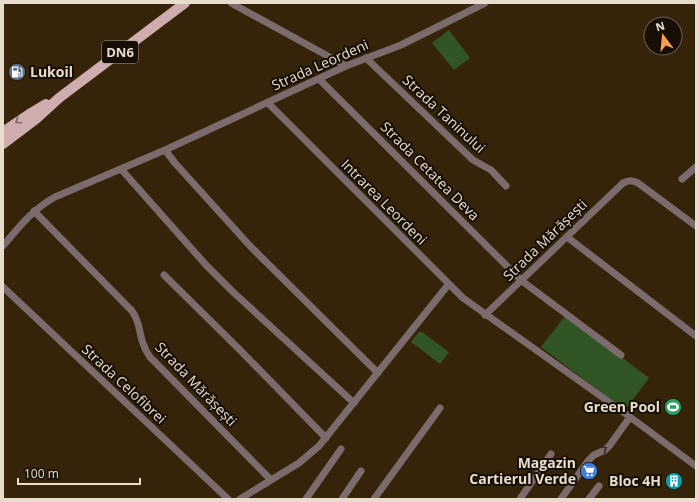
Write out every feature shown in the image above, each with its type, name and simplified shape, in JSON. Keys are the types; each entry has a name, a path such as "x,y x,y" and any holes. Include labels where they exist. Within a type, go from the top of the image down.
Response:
{"main road":[{"name":"DN6","path":"3,144 36,119 59,98 185,3"},
{"name":"DN6","path":"3,132 31,113 59,98"}],"street":[{"path":"231,3 346,66"},
{"name":"Strada Leordeni","path":"3,246 34,211 55,197 165,150 346,66 413,39 486,3"},
{"name":"Strada Taninului","path":"366,58 473,160 491,170 506,186"},
{"name":"Strada Cetatea Deva","path":"319,79 522,281 621,355"},
{"name":"Intrarea Leordeni","path":"268,103 448,285 463,298 696,466"},
{"path":"165,150 250,246 378,373"},
{"path":"682,179 696,167"},
{"path":"121,169 206,265 233,292 354,403"},
{"name":"Strada Mărășești","path":"485,315 627,180 632,180 638,183 696,226"},
{"name":"Strada Mărășești","path":"34,211 132,311 140,325 144,347 150,357 271,480"},
{"path":"566,237 696,336"},
{"path":"164,275 326,438"},
{"path":"240,499 308,456 326,438 448,285"},
{"name":"Strada Celofibrei","path":"3,287 228,499"},
{"path":"374,499 440,408"},
{"path":"561,499 588,461 594,455 605,450 610,445 630,417"},
{"path":"306,499 341,450"},
{"path":"520,499 551,454"},
{"path":"342,499 361,471"},
{"path":"589,499 599,486"}],"green space":[{"path":"449,30 470,58 454,70 432,43"},
{"path":"566,315 649,378 625,410 541,347"},
{"path":"419,332 422,332 449,352 440,364 411,342"}],"place":[{"name":"Lukoil","path":"17,72"},
{"name":"Green Pool","path":"673,407"},
{"name":"Magazin Cartierul Verde","path":"589,471"},
{"name":"Bloc 4H","path":"674,481"}]}
